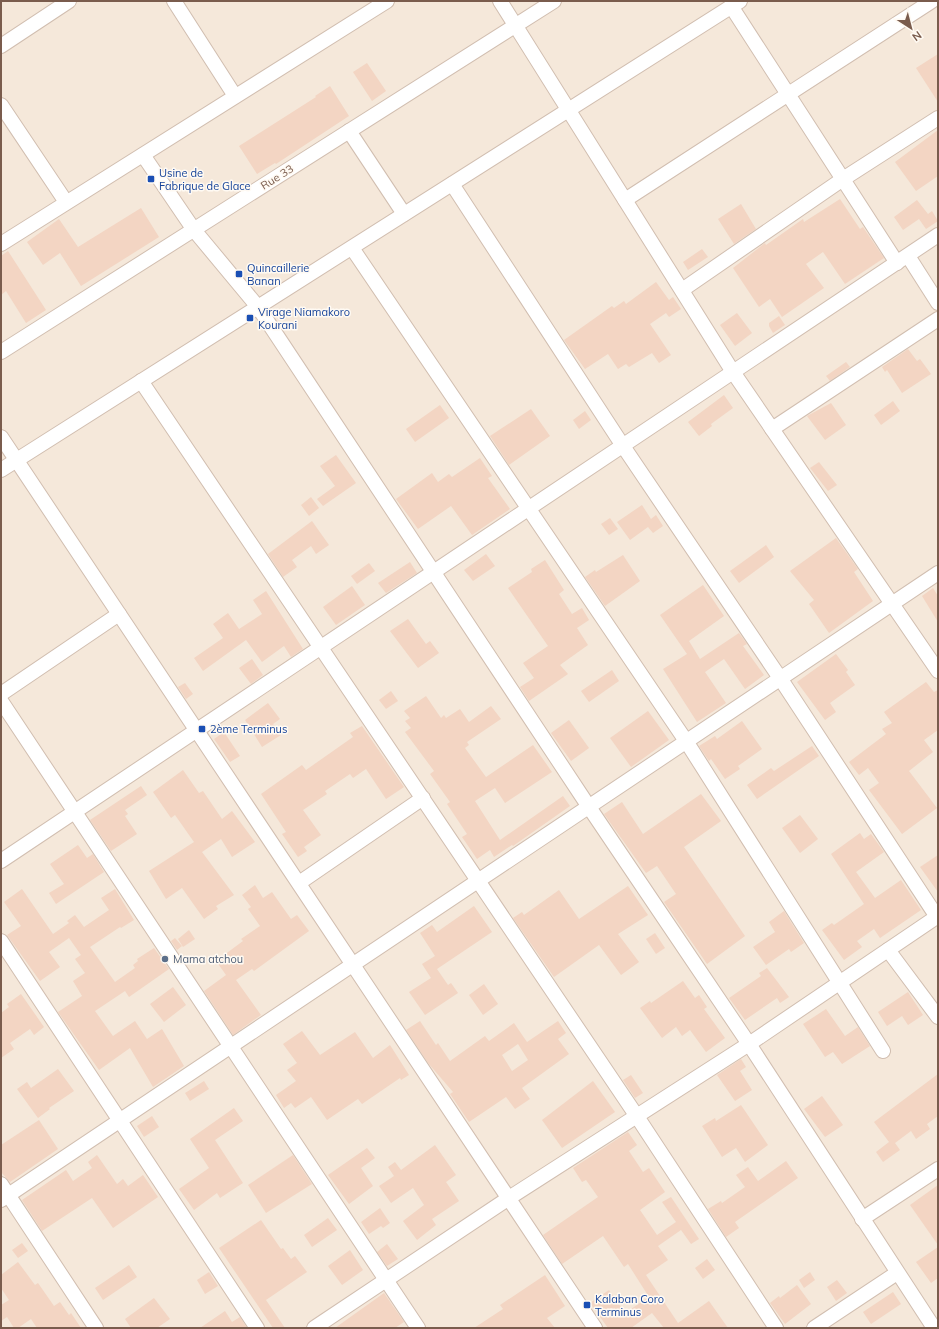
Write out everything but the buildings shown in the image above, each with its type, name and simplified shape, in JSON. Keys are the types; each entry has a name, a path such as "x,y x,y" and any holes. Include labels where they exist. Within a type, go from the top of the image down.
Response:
{"street":[{"path":"1,46 68,1"},
{"path":"174,1 235,96"},
{"path":"1,244 387,1"},
{"path":"500,1 733,372 938,671"},
{"name":"Rue 33","path":"1,352 554,1"},
{"path":"626,200 932,1"},
{"path":"1,470 735,4 788,94 843,179 902,259 938,303"},
{"path":"3,110 66,202"},
{"path":"682,290 843,179 938,118"},
{"path":"349,131 404,214"},
{"path":"143,154 194,230 258,307 588,806 749,1044 934,1328"},
{"path":"314,1328 636,1115 749,1044 938,917 780,678 623,446 452,184"},
{"path":"1,862 938,236"},
{"path":"352,248 686,741 883,1051"},
{"path":"772,428 938,319"},
{"path":"141,381 322,647 636,1115 776,1328"},
{"path":"1,437 595,1328"},
{"path":"96,1328 3,1193 120,1120 938,573"},
{"path":"1,694 119,614"},
{"path":"1,701 418,1328"},
{"path":"299,883 423,798"},
{"path":"1,941 257,1328"},
{"path":"888,950 937,1015"},
{"path":"862,1219 938,1168"},
{"path":"814,1328 897,1273"}],"shaded area":[{"path":"1,1 938,1 938,1328 1,1328"}],"place":[{"name":"Usine de Fabrique de Glace","path":"151,179"},
{"name":"Quincaillerie Banan","path":"239,274"},
{"name":"Virage Niamakoro Kourani","path":"250,318"},
{"name":"2ème Terminus","path":"202,729"},
{"name":"Mama atchou","path":"165,959"},
{"name":"Kalaban Coro Terminus","path":"587,1305"}]}
